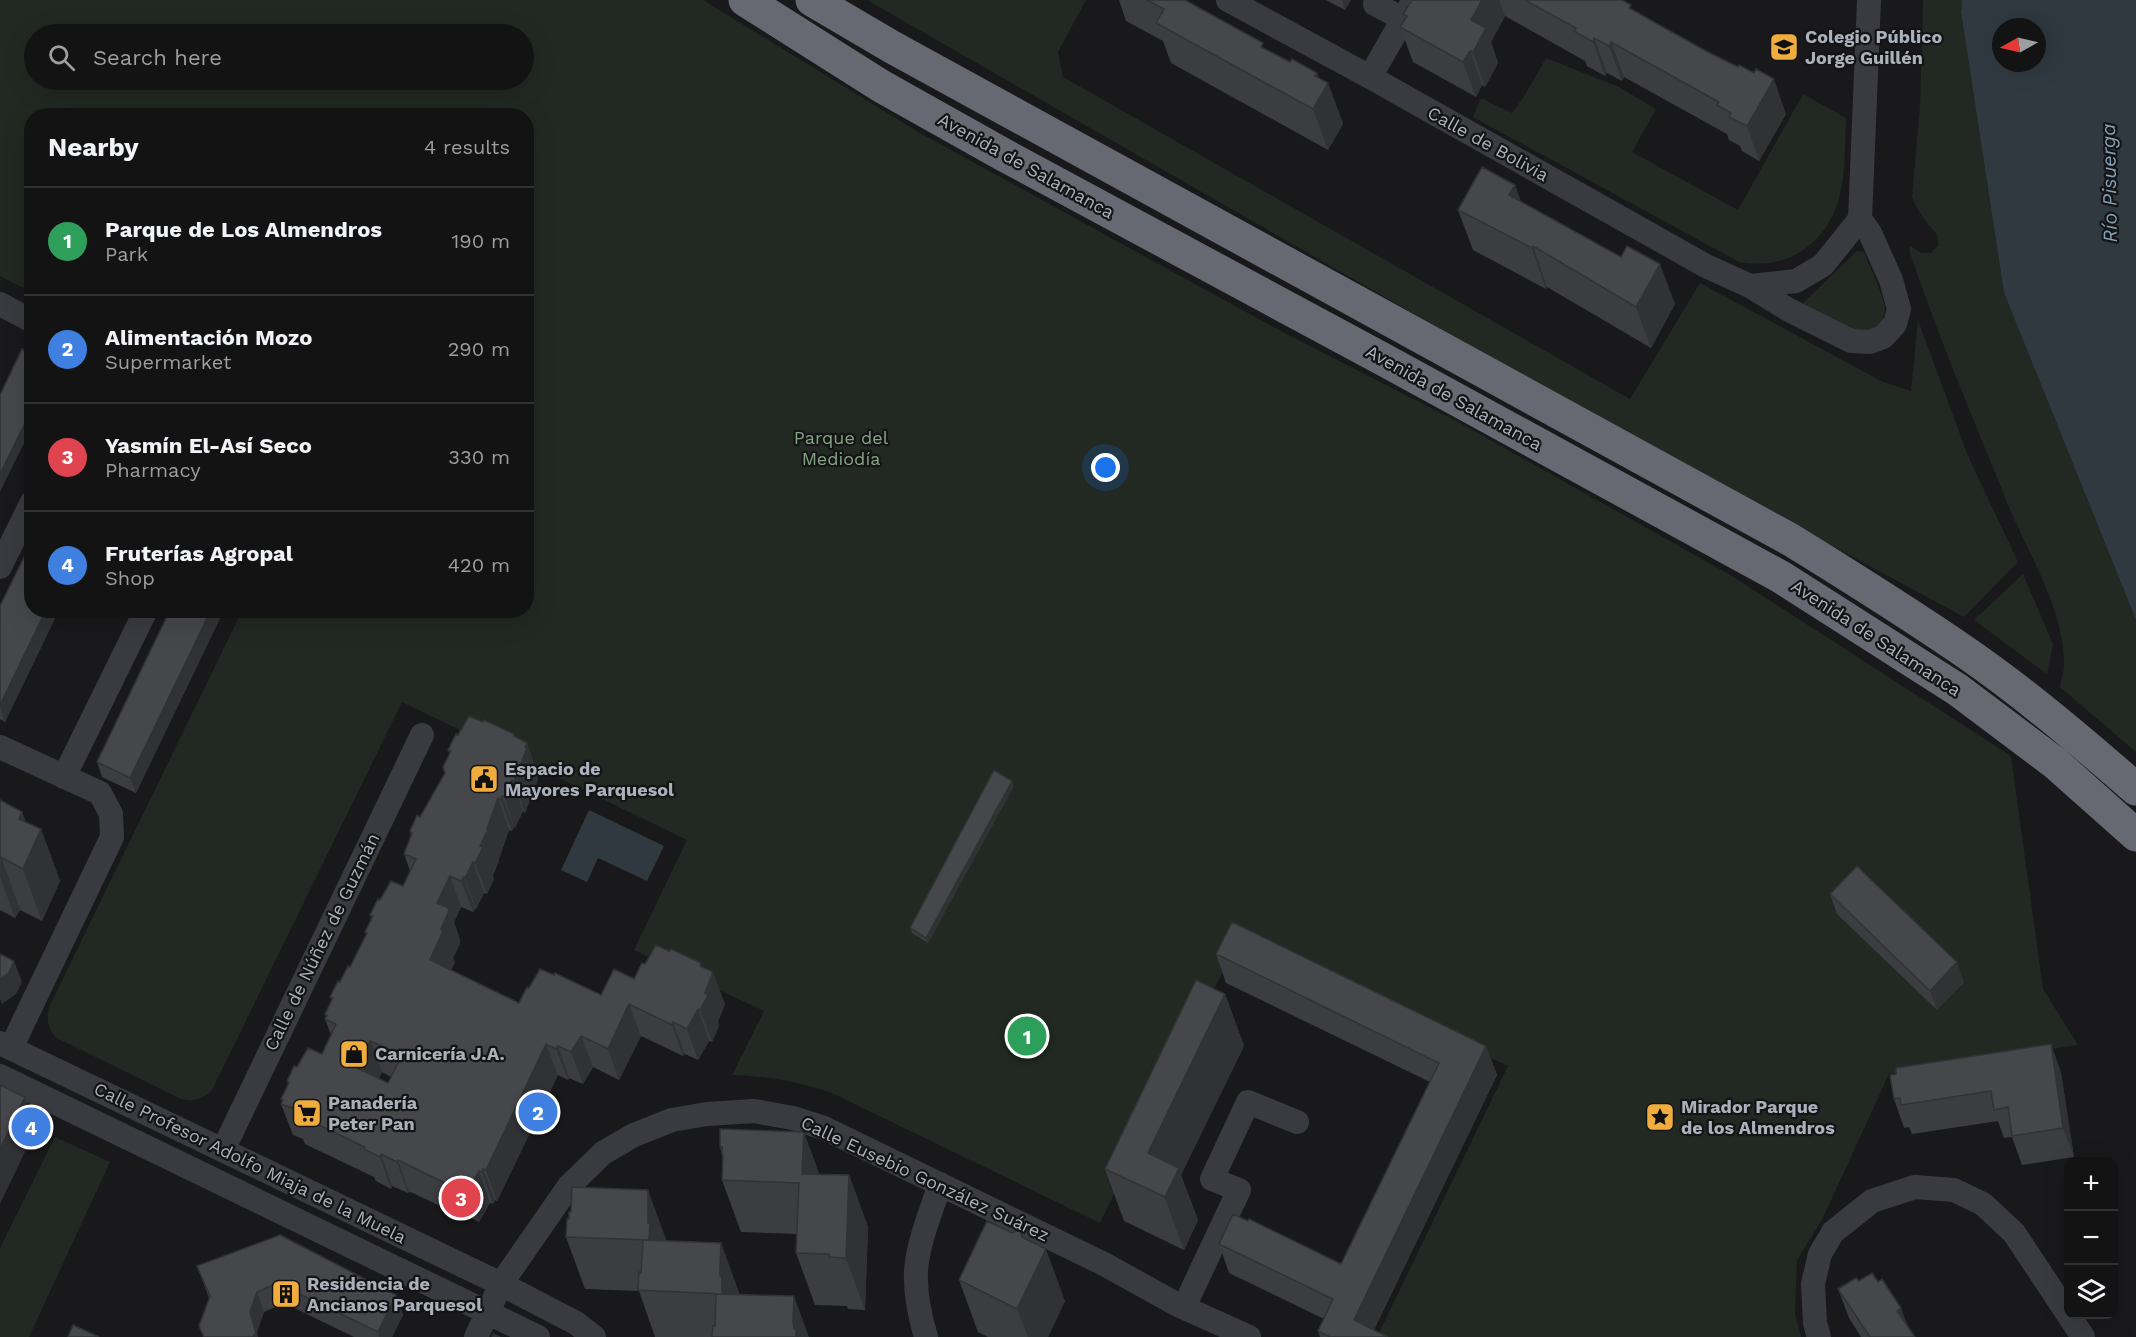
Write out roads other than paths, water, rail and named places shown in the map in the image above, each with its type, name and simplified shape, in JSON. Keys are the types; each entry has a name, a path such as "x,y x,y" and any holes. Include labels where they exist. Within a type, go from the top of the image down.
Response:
{"highway":[{"name":"Avenida de Salamanca","path":"745,0 881,86 1004,155 1781,577 1958,690 2055,763 2136,835"},
{"name":"Avenida de Salamanca","path":"812,0 902,53 1791,540 1970,656 2073,735 2136,789"}],"street":[{"name":"Calle de Bolivia","path":"1228,0 1706,266 1750,286 1789,310 1851,341 1870,342 1883,337 1895,324 1899,309 1891,280 1870,233 1860,219"},
{"path":"1370,77 1408,10 1375,4 1377,0"},
{"path":"1750,286 1796,281 1823,265 1860,219 1869,0"},
{"path":"0,304 24,317"},
{"path":"0,567 24,518"},
{"path":"63,777 142,618"},
{"name":"Calle de Núñez de Guzmán","path":"223,1150 422,735"},
{"path":"0,747 100,794 111,814 112,837 5,1046"},
{"name":"Calle Profesor Adolfo Miaja de la Muela","path":"5,1046 501,1284 576,1323 594,1337"},
{"name":"Calle Profesor Adolfo Miaja de la Muela","path":"0,1076 538,1337"},
{"path":"1184,1306 1239,1190 1212,1179 1248,1102 1297,1122"},
{"name":"Calle Eusebio González Suárez","path":"476,1337 501,1284 569,1186 603,1153 634,1135 672,1120 707,1114 754,1111 793,1118 824,1128 1249,1337"},
{"path":"926,1337 920,1316 916,1272 922,1239 940,1184"},
{"path":"1819,1337 1815,1323 1813,1284 1820,1254 1833,1232 1872,1201 1915,1187 1954,1190 1983,1204 2006,1224 2083,1337"}],"water":[{"name":"Río Pisuerga","path":"1962,0 2136,0 2136,620 2004,293 1961,12"},
{"path":"589,810 664,846 647,881 598,858 587,882 561,870"}],"place":[{"name":"Colegio Público Jorge Guillén","path":"1784,47"},
{"name":"Espacio de Mayores Parquesol","path":"484,779"},
{"name":"Parque de Los Almendros","path":"1027,1036"},
{"name":"Carnicería J.A.","path":"354,1054"},
{"name":"Alimentación Mozo","path":"538,1112"},
{"name":"Panadería Peter Pan","path":"307,1113"},
{"name":"Mirador Parque de los Almendros","path":"1660,1117"},
{"name":"Fruterías Agropal","path":"31,1127"},
{"name":"Yasmín El-Así Seco","path":"461,1198"},
{"name":"Residencia de Ancianos Parquesol","path":"286,1294"}],"park label":[{"name":"Parque del Mediodía","path":"841,448"}]}
